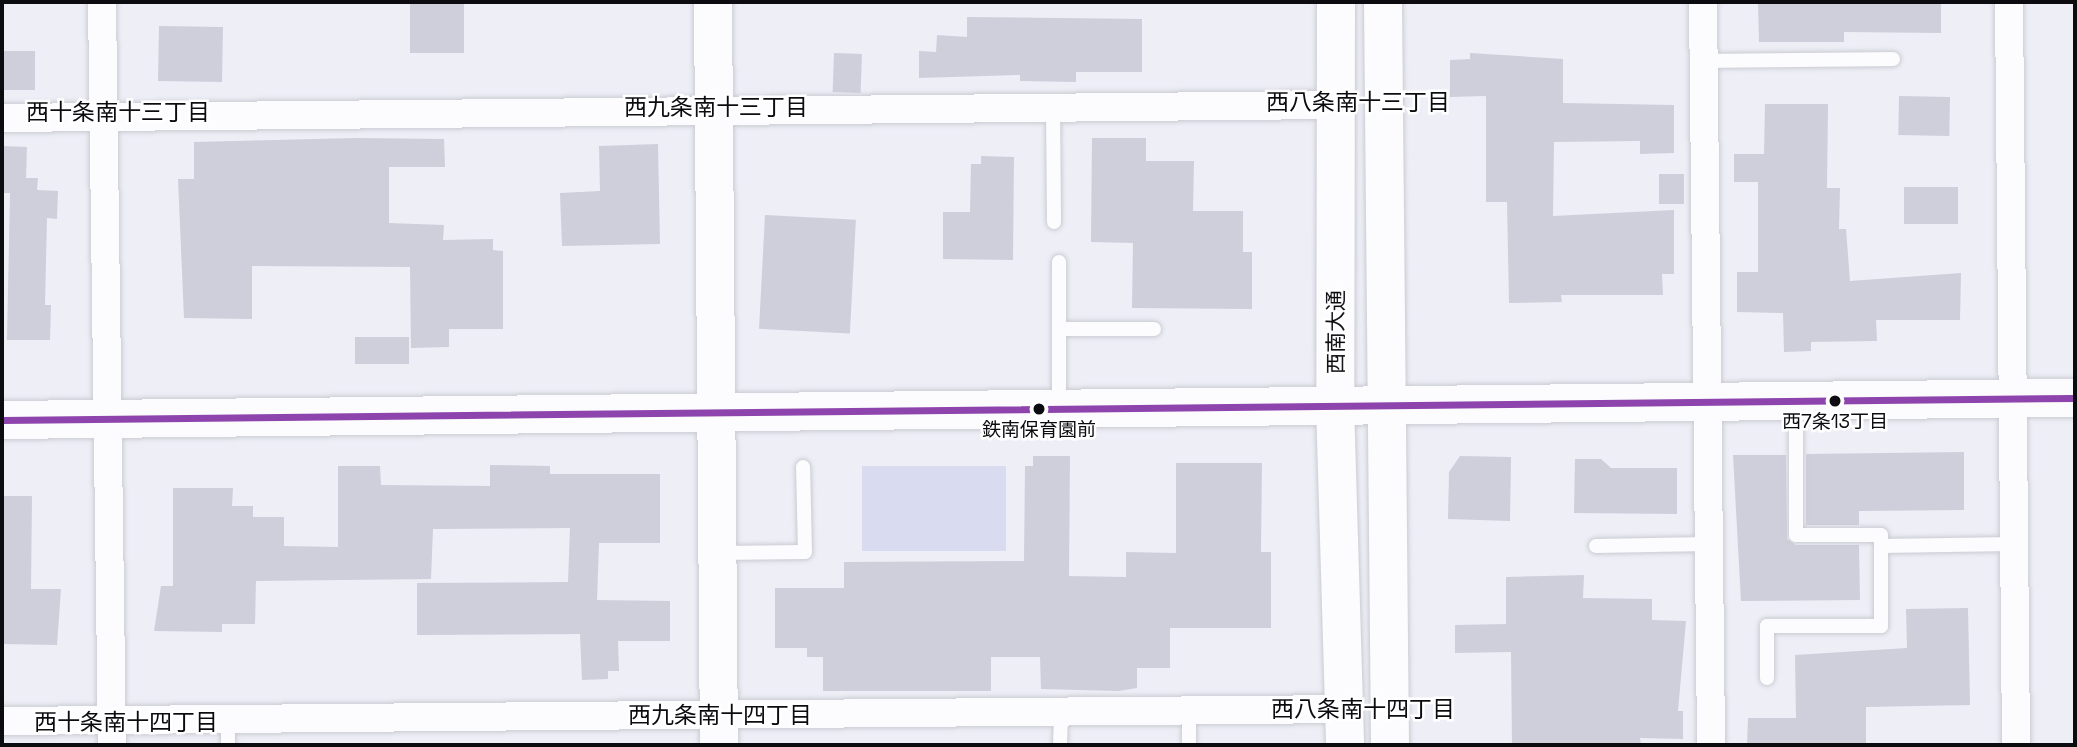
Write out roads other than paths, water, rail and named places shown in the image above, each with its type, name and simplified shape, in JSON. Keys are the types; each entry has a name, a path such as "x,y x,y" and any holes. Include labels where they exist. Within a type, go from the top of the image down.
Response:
{"street":[{"path":"102,2 112,732"},
{"path":"713,2 719,730"},
{"name":"西南大通","path":"1336,2 1335,404 1345,727"},
{"path":"1383,2 1390,745"},
{"path":"1703,2 1711,745"},
{"path":"2009,2 2016,745"},
{"path":"2,118 1337,105"},
{"path":"2,420 2075,398"},
{"path":"2,721 112,732 719,730 1060,712 1189,710 1345,727"}],"lane":[{"path":"1703,61 1893,59"},
{"path":"1053,107 1054,222"},
{"path":"1059,261 1059,407"},
{"path":"1060,329 1154,329"},
{"path":"1767,678 1767,626 1881,626 1881,535 1796,535 1796,400"},
{"path":"718,553 805,552 803,467"},
{"path":"1595,545 1708,544"},
{"path":"1881,546 2014,544"},
{"path":"1189,710 1189,745"},
{"path":"1060,712 1060,745"}],"place":[{"name":"西7条13丁目","path":"1835,401"},
{"name":"鉄南保育園前","path":"1039,409"}],"district":[{"name":"西八条南十三丁目","path":"1358,102"},
{"name":"西九条南十三丁目","path":"716,107"},
{"name":"西十条南十三丁目","path":"118,112"},
{"name":"西八条南十四丁目","path":"1363,709"},
{"name":"西九条南十四丁目","path":"720,715"},
{"name":"西十条南十四丁目","path":"126,722"}]}
